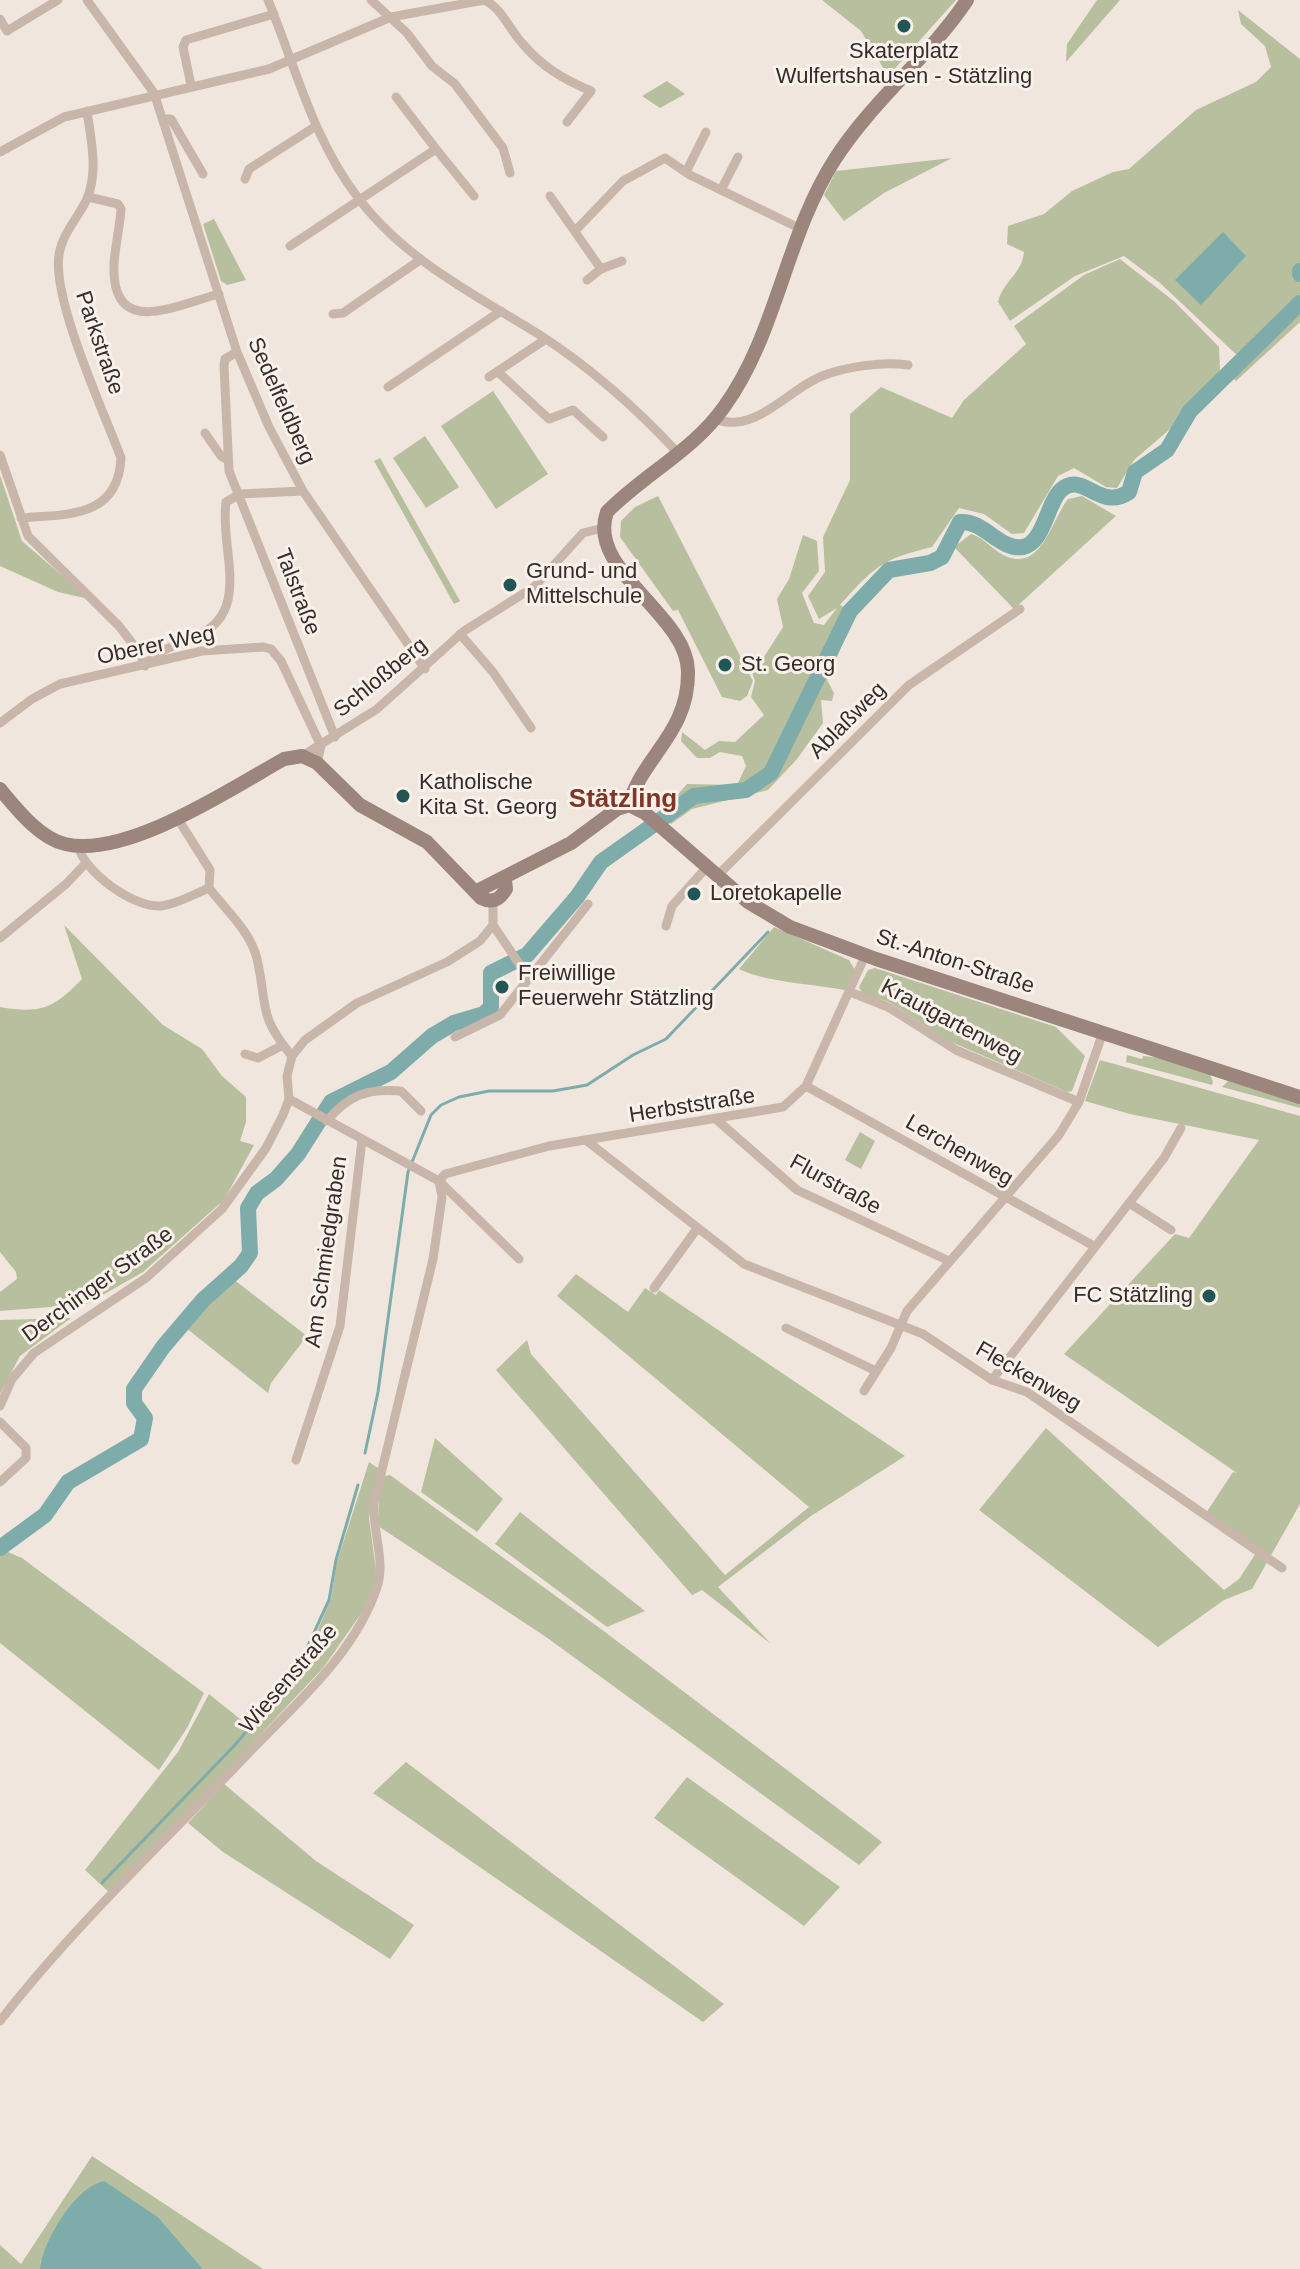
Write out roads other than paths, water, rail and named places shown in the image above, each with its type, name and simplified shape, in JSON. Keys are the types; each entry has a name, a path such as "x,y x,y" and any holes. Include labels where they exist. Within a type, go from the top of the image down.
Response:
{"street":[{"path":"0,19 4,33 58,0"},
{"name":"Sedelfeldberg","path":"87,0 154,93 237,352 269,427 303,491 425,669"},
{"path":"268,0 316,126 360,200 420,260 594,373 677,452"},
{"path":"371,0 422,49 432,66 455,84 503,148 510,173"},
{"path":"0,152 33,131 87,111 290,63 391,17 484,0 500,11 513,32 551,72 591,91 567,122"},
{"path":"475,892 490,883 505,880 571,843 617,809 629,805 679,718 687,693 688,669 681,645 610,553 603,528 607,512 715,419 752,362 799,228 819,185 861,123 964,4"},
{"path":"191,85 183,47 186,40 274,14"},
{"path":"396,97 474,196"},
{"name":"Parkstraße","path":"21,518 88,511 106,497 120,472 121,458 71,322 58,273 61,247 88,197 93,173 87,111"},
{"name":"Sedelfeldberg","path":"164,119 171,119 203,174"},
{"path":"245,179 249,169 316,126"},
{"path":"687,170 706,132"},
{"path":"290,246 436,149"},
{"path":"721,190 738,157"},
{"path":"575,231 631,176 665,158 721,190 799,228"},
{"path":"550,196 601,269"},
{"path":"88,197 118,204 121,209 114,277 121,299 131,311 145,314 219,294"},
{"path":"333,314 343,313 420,260"},
{"path":"587,280 601,269 622,261"},
{"path":"388,387 501,311"},
{"path":"546,339 493,374 549,419 573,410 603,437"},
{"name":"Talstraße","path":"237,352 225,359 224,366 229,471 335,737"},
{"path":"715,419 742,422 821,377 884,361 908,365"},
{"name":"Talstraße","path":"205,433 221,456 228,460"},
{"path":"0,455 28,536 119,626 139,652 145,666"},
{"path":"145,666 151,656 202,634 223,617 229,605 226,502 240,494 303,491"},
{"name":"Schloßberg","path":"302,756 335,737 425,669 460,634 534,587 583,533 603,528"},
{"name":"Ablaßweg","path":"666,926 672,906 909,685 1020,609"},
{"name":"Schloßberg","path":"460,634 493,672 531,728"},
{"name":"Oberer Weg","path":"0,723 60,684 202,651 271,649 281,661 321,746"},
{"path":"317,763 321,746"},
{"path":"0,789 46,834 65,844 78,845 119,838 178,819 284,759 302,756 317,763 375,816 427,842 475,892 493,901"},
{"name":"St.-Anton-Straße","path":"629,805 658,825 748,902 790,927 865,956 1300,1097"},
{"path":"178,819 210,870 209,888 251,943 257,959 262,1007 292,1056 305,1040 357,1003 447,962 480,941 493,925"},
{"path":"78,845 85,864 110,884 152,906 176,902 209,888"},
{"path":"0,938 54,895 85,864"},
{"path":"493,901 504,893 505,880"},
{"path":"493,901 493,925 528,977"},
{"path":"455,1037 500,1015 588,904"},
{"name":"Herbststraße","path":"439,1181 445,1174 549,1146 783,1107 806,1086 865,956"},
{"name":"Krautgartenweg","path":"850,992 888,1007 956,1050 1079,1102"},
{"path":"864,1391 907,1311 1059,1135 1079,1102 1103,1032"},
{"path":"245,1054 258,1058 283,1045"},
{"name":"Derchinger Straße","path":"0,1406 12,1379 34,1353 146,1278 222,1209 266,1148 289,1099 287,1076 292,1056"},
{"name":"Lerchenweg","path":"806,1086 1005,1196 1013,1204 1094,1246"},
{"path":"326,1120 345,1101 372,1090 401,1091 421,1111"},
{"path":"289,1099 439,1181 519,1259"},
{"name":"Flurstraße","path":"717,1120 797,1190 949,1261"},
{"path":"992,1380 1129,1203 1181,1128"},
{"name":"Am Schmiedgraben","path":"296,1460 340,1326 362,1140"},
{"name":"Fleckenweg","path":"587,1141 733,1258 763,1274 901,1325 938,1342 992,1380 1027,1392 1282,1568"},
{"name":"Wiesenstraße","path":"0,2021 60,1951 299,1701 350,1638 372,1602 379,1584 380,1566 373,1522 374,1503 433,1259 442,1197 439,1181"},
{"path":"1129,1203 1171,1230"},
{"path":"654,1288 696,1230"},
{"path":"786,1328 876,1371"},
{"path":"0,1422 26,1448 26,1458 0,1482"}],"water":[{"path":"1223,232 1246,256 1201,305 1175,280"},
{"path":"104,2181 159,2218 203,2269 40,2269 47,2244 62,2217 82,2193"}],"waterway":[{"path":"0,1548 45,1515 68,1482 141,1439 145,1418 134,1403 134,1389 163,1347 203,1300 241,1266 250,1253 248,1208 257,1193 276,1179 298,1154 331,1102 391,1072 432,1036 454,1023 484,1014 491,1007 491,973 527,955 577,897 601,862 694,796 746,790 771,773 850,611 889,570 930,563 942,557 960,522 977,526 1015,547 1030,544 1041,531 1056,496 1069,485 1109,497 1129,492 1135,472 1167,450 1190,411 1300,303"},
{"path":"365,1453 378,1392 408,1172 431,1115 441,1105 459,1097 489,1091 553,1091 587,1085 633,1055 666,1039 768,932"},
{"path":"102,1883 234,1746 295,1674 329,1600 336,1560 358,1485"}],"place":[{"name":"Skaterplatz Wulfertshausen - Stätzling","path":"904,26"},
{"name":"Grund- und Mittelschule","path":"510,585"},
{"name":"St. Georg","path":"725,665"},
{"name":"Katholische Kita St. Georg","path":"403,796"},
{"name":"Loretokapelle","path":"694,894"},
{"name":"Freiwillige Feuerwehr Stätzling","path":"502,987"},
{"name":"FC Stätzling","path":"1209,1296"}],"district":[{"name":"Stätzling","path":"623,800"}]}
